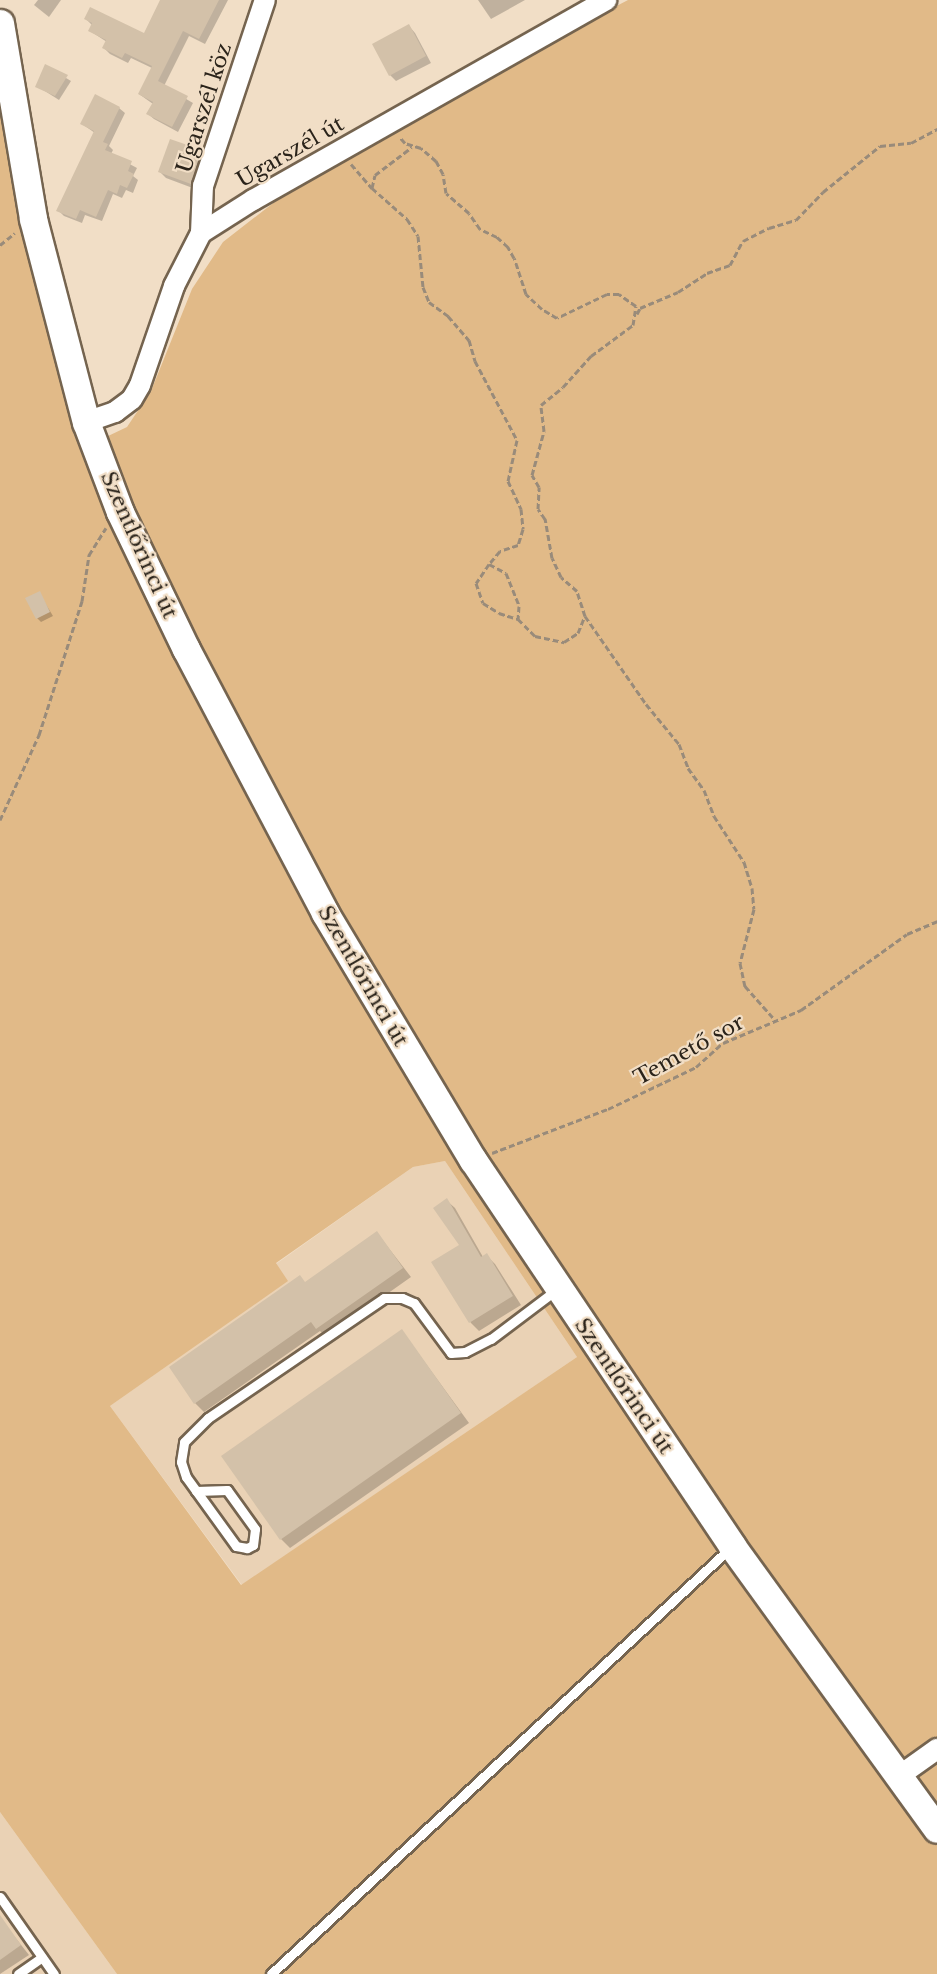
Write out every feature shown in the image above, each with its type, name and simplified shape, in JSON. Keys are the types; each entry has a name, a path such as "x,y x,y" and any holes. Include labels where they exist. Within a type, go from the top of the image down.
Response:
{"main road":[{"name":"Szentlőrinci út","path":"0,23 33,219 86,422 120,512 186,649 325,913 472,1160 732,1546 937,1829"}],"street":[{"name":"Ugarszél köz","path":"201,233 203,186 265,0"},
{"name":"Ugarszél út","path":"201,233 387,125 577,7 606,0"},
{"path":"86,422 115,412 132,399 140,385 174,286 201,233"},
{"path":"899,1776 937,1749"}],"lane":[{"path":"196,1491 227,1490 255,1529 255,1543 247,1548 236,1546 196,1491 186,1477 181,1462 184,1442 208,1418 384,1298 402,1298 414,1303 451,1353 465,1352 490,1339 558,1289"},
{"path":"271,1974 732,1546"},
{"path":"1,1901 54,1974"},
{"path":"18,1974 42,1957"}],"path":[{"path":"387,125 412,147 421,148 436,161 443,174 446,194 452,202 460,204 480,229 497,237 508,247 526,294 542,309 557,318 606,294 619,294 636,306 636,315"},
{"path":"776,1021 745,986 740,963 754,909 752,888 744,862 714,816 704,790 688,768 678,744 646,704 585,616 577,591 561,577 552,558 545,519 538,509 539,486 532,475 544,430 541,405 563,387 591,356 633,324 639,308 678,292 707,273 730,265 743,241 769,228 796,220 823,192 880,146 911,143 937,129"},
{"path":"372,188 375,175 412,147"},
{"path":"340,151 372,188 407,219 418,236 423,287 429,302 448,316 469,340 475,361 517,440 508,481 522,509 523,529 518,545 501,551 476,583 483,603 499,613 518,619 535,636 564,642 578,633 585,616"},
{"path":"0,820 39,735 82,601 89,555 98,536 120,512"},
{"path":"489,564 506,573 519,606 518,619"},
{"name":"Temető sor","path":"472,1160 566,1127 696,1067 723,1043 801,1010 907,934 937,921"}],"shaded area":[{"path":"628,0 937,0 937,1974 117,1974 0,1812 0,77 83,448 127,427 151,391 192,289 223,242 340,151","holes":["445,1161 577,1357 241,1585 110,1406 288,1281 276,1263 413,1167"]},
{"path":"445,1161 577,1357 242,1585 110,1406 287,1281 276,1264 413,1167"},
{"path":"0,1812 117,1974 0,1974"}],"building":[{"path":"160,0 219,0 199,39 183,31 158,81 188,96 172,127 146,114 153,102 138,94 152,66 125,53 122,58 102,48 106,40 88,31 92,23 84,19 90,7 144,33"},
{"path":"409,24 426,56 389,76 372,44"},
{"path":"45,64 68,75 55,96 35,87"},
{"path":"95,94 120,107 103,142 108,144 105,150 132,161 128,171 134,174 127,188 120,185 117,194 108,190 96,217 80,210 76,219 56,211 94,131 80,124"},
{"path":"170,139 202,150 191,184 158,172"},
{"path":"40,591 50,612 36,619 25,598"},
{"path":"447,1198 481,1257 487,1253 513,1296 469,1323 431,1262 459,1245 433,1208"},
{"path":"377,1231 403,1268 316,1329 311,1322 194,1404 169,1367 300,1275 305,1282"},
{"path":"402,1329 461,1413 280,1540 221,1456"},
{"path":"0,1915 21,1945 0,1960"}]}
